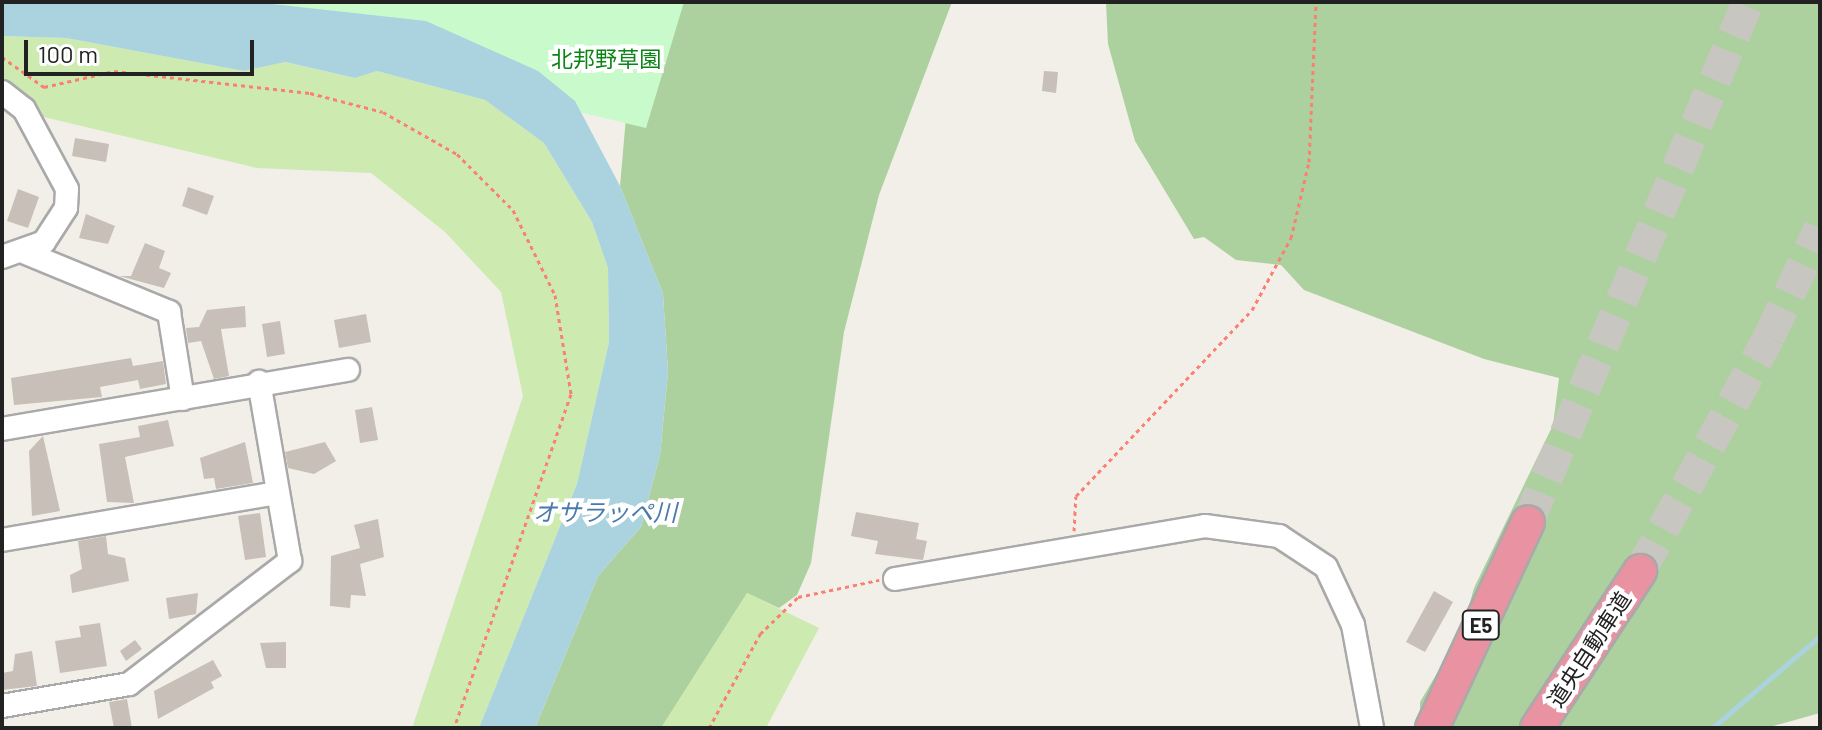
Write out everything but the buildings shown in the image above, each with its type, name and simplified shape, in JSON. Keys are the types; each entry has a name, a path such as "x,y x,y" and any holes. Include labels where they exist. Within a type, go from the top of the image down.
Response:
{"highway":[{"name":"E5","path":"1432,728 1528,522"},
{"name":"道央自動車道","path":"1537,728 1640,571"}],"street":[{"path":"2,92 24,109 67,189 57,227 26,253 2,257"},
{"path":"26,253 169,312 183,399"},
{"path":"2,429 183,399 259,382 348,370"},
{"path":"2,706 129,684 290,561 259,382"},
{"path":"2,540 277,493"},
{"path":"895,579 1076,542 1205,526 1279,536 1326,567 1353,625 1372,728"}],"path":[{"path":"1076,542 1076,496 1252,310 1291,238 1309,162 1316,2"},
{"path":"2,57 44,87 114,71 310,93 383,112 457,154 513,210 555,295 571,394 454,728"},
{"path":"709,728 760,634 798,597 895,579"}],"green space":[{"name":"北邦野草園","path":"118,2 684,2 646,128"},
{"path":"636,2 952,2 879,195 844,332 811,563 797,595 779,608 747,593 661,728 535,728 598,576 641,527 660,455 668,372 663,294 620,186"},
{"path":"1106,2 1820,2 1820,713 1766,728 1420,728 1420,702 1462,631 1474,588 1553,425 1559,378 1484,359 1304,290 1281,265 1236,260 1204,237 1194,239 1135,141 1108,44"},
{"path":"2,36 66,38 244,71 284,62 355,78 377,71 485,100 544,143 592,222 608,268 609,342 577,484 479,728 412,728 523,396 501,292 445,232 371,173 257,168 2,107"},
{"path":"747,593 819,628 766,728 661,728"}],"water":[{"name":"オサラッペ川","path":"2,2 253,2 426,21 538,71 575,101 620,186 663,294 668,372 660,455 641,527 598,576 535,728 479,728 577,484 609,342 608,268 592,222 544,143 485,100 377,71 355,78 285,62 244,71 66,38 2,36"}],"waterway":[{"path":"1712,728 1820,636"}],"tunnel":[{"path":"1528,522 1748,2"},
{"path":"1640,571 1769,337 1820,228"}]}
